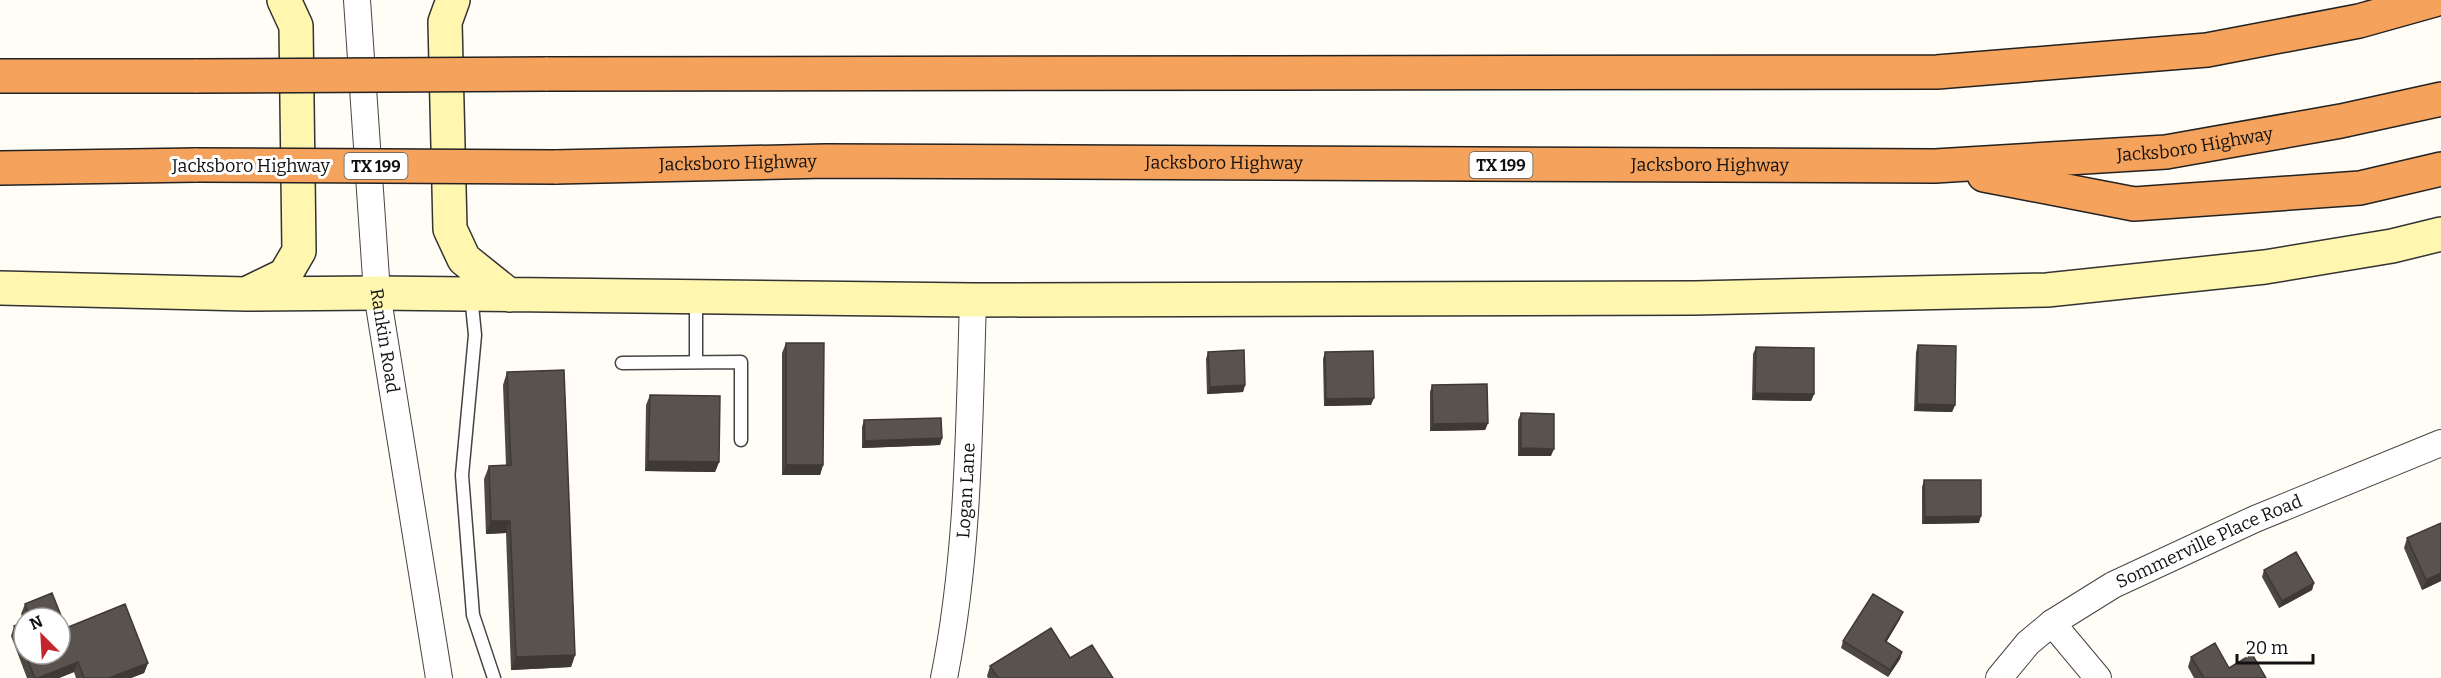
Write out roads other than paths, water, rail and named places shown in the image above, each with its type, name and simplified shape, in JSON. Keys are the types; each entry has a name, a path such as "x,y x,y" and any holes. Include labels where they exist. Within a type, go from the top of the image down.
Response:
{"highway":[{"path":"0,76 1937,72 2207,50 2359,21 2434,0"},
{"name":"Jacksboro Highway","path":"0,168 197,165 555,166 826,161 1935,166 2166,152 2341,121 2441,99"},
{"path":"1935,166 2134,204 2360,188 2441,169"}],"main road":[{"path":"246,294 285,275 299,251 296,26 284,0"},
{"path":"453,0 445,22 450,229 464,259 509,294"},
{"path":"0,288 246,294 509,294 973,300 1695,298 2047,290 2265,267 2392,246 2441,234"}],"street":[{"name":"Rankin Road","path":"357,0 378,293 439,678"},
{"name":"Logan Lane","path":"944,678 955,623 966,485 973,300"},
{"name":"Sommerville Place Road","path":"1999,678 2028,643 2052,623 2113,585 2255,519 2441,443"},
{"path":"2052,623 2098,678"}],"lane":[{"path":"471,295 475,335 462,475 473,615 494,678"},
{"path":"696,298 696,362"},
{"path":"622,363 741,362 741,440"}]}
